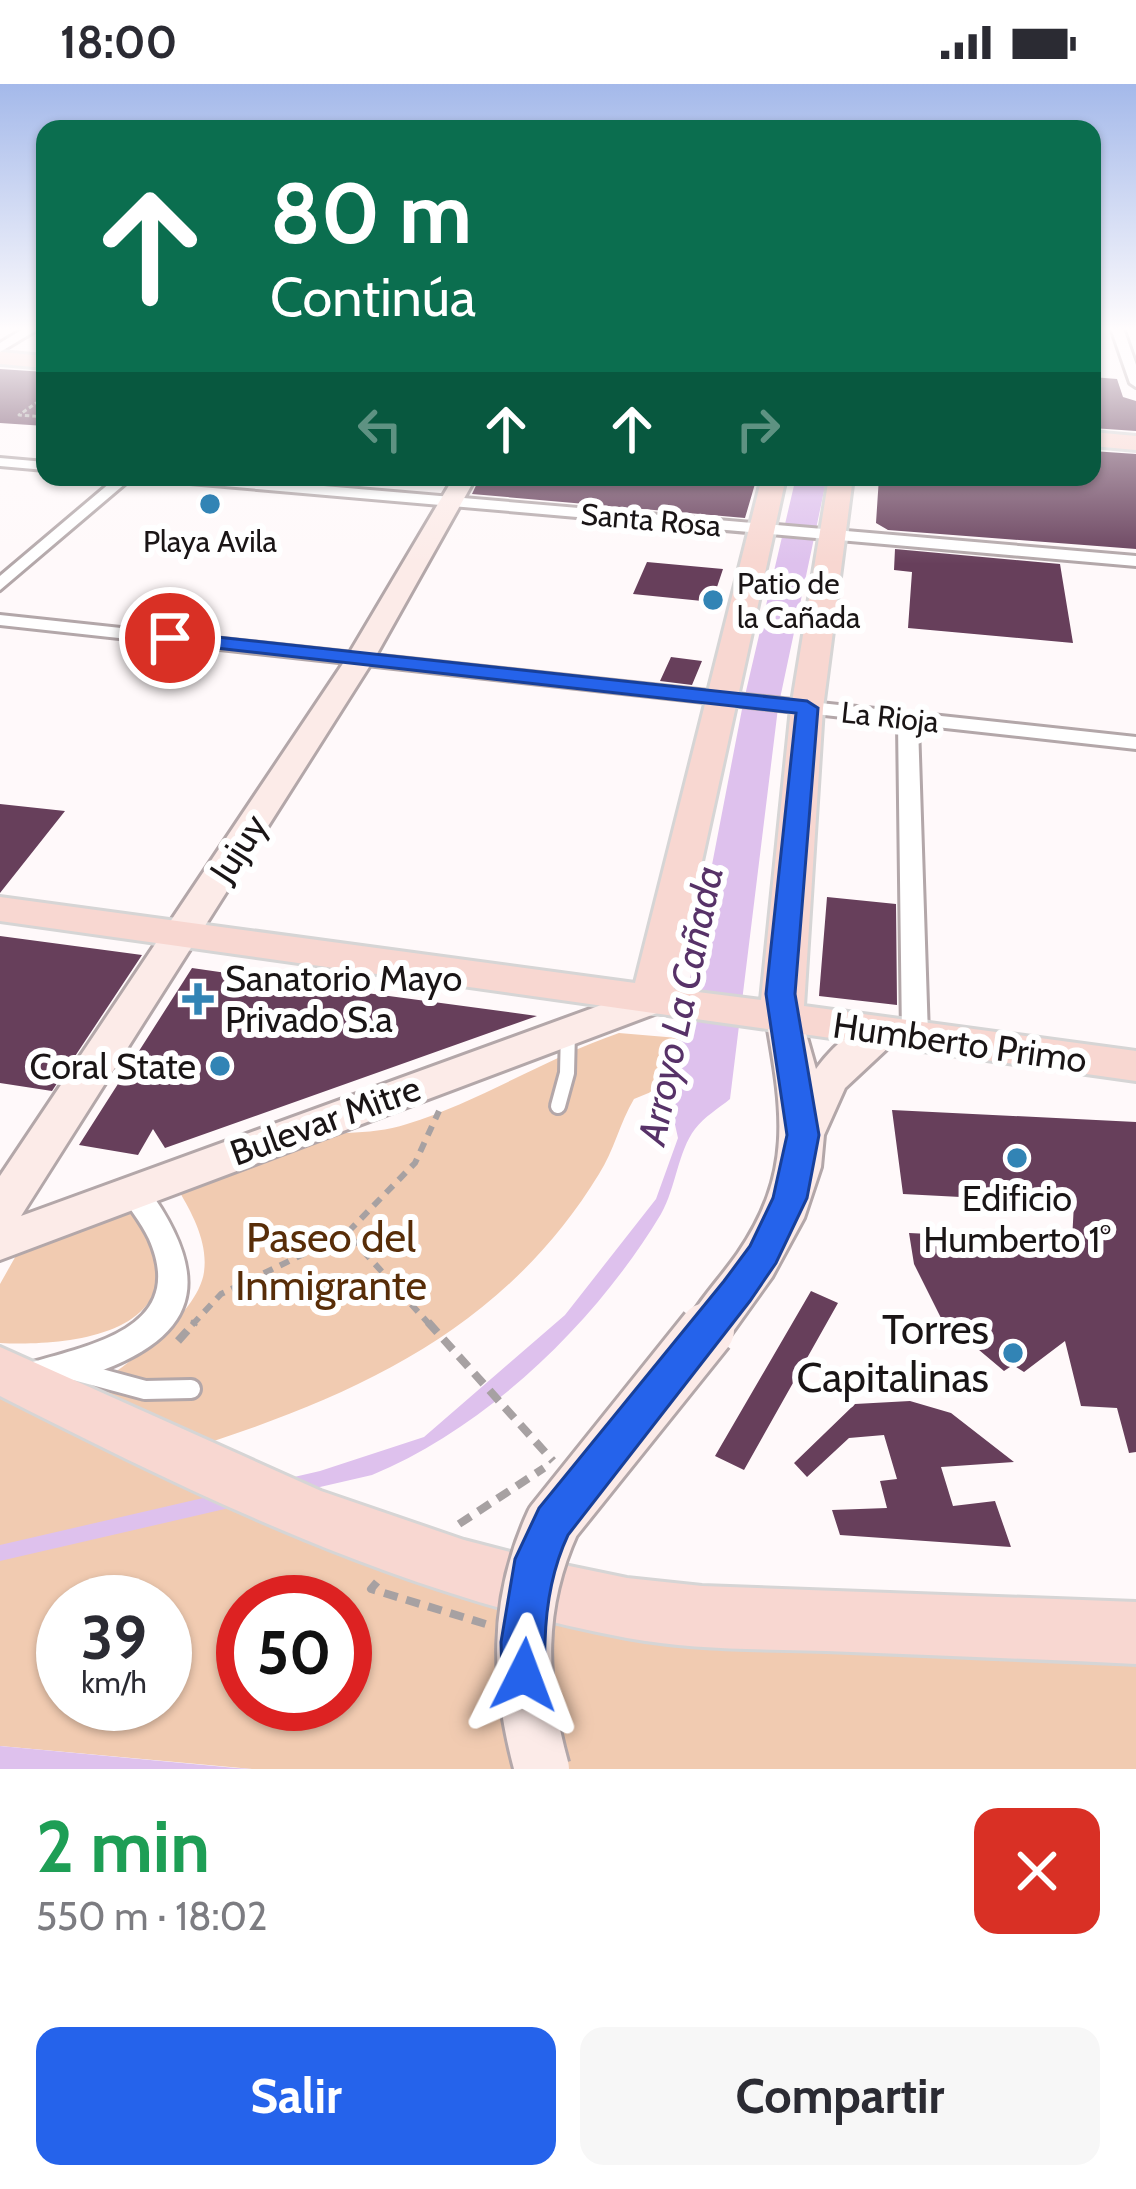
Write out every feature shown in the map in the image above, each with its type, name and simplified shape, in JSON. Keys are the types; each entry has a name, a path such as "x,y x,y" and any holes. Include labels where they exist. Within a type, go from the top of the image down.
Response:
{"main road":[{"path":"1101,440 1136,443"},
{"path":"651,1001 771,486"},
{"path":"785,1018 781,994 807,708 839,486"},
{"name":"Humberto Primo","path":"0,909 1136,1066"},
{"path":"21,1377 125,1411 405,1552 462,1572 631,1608 716,1616 1136,1633"}],"street":[{"path":"0,462 36,465"},
{"path":"0,585 116,486"},
{"name":"Santa Rosa","path":"261,486 1136,561"},
{"name":"Jujuy","path":"0,1212 360,659 459,486"},
{"name":"La Rioja","path":"0,620 166,643 584,677 724,700 1136,743"},
{"path":"542,1769 525,1707 523,1642 536,1559 553,1522 707,1330 778,1228 803,1135 826,1079 856,1048 900,1034 908,719"},
{"name":"Bulevar Mitre","path":"0,1242 651,1001"},
{"path":"785,1018 803,1135"},
{"path":"21,1377 102,1357 154,1324 172,1297 176,1268 172,1248 134,1191"}],"lane":[{"path":"558,1106 567,1072 568,1031"},
{"path":"125,1411 150,1391 191,1389"}],"path":[{"path":"31,407 19,415 36,416"},
{"path":"125,1411 221,1294 347,1233 397,1184 427,1144 445,1076"},
{"path":"347,1233 554,1460 503,1499 405,1552"}],"green space":[{"name":"Paseo del Inmigrante","path":"619,1033 678,1038 668,1093 651,1092 634,1099 604,1165 563,1226 478,1311 430,1344 325,1399 211,1442 85,1393 173,1324 199,1289 204,1272 202,1240 179,1191 274,1143 392,1128 434,1115"},
{"path":"131,1210 157,1261 156,1287 145,1308 102,1333 48,1343 0,1343 0,1284 18,1252"},
{"path":"0,1370 462,1572 1136,1633 1136,1769 252,1769 0,1746"}],"shaded area":[{"path":"794,486 825,486 778,708 730,1099 689,1138 661,1214 605,1293 536,1367 498,1399 457,1429 372,1475 0,1561 0,1545 320,1471 424,1437 565,1315 656,1199 678,1138 668,1093 743,704"},
{"path":"0,1746 236,1768 252,1769 0,1769"}],"building":[{"path":"0,407 36,407 36,425 0,423"},
{"path":"1101,407 1136,407 1136,431 1101,429"},
{"path":"1101,452 1136,454 1136,549 888,530 876,523 878,486 1101,486"},
{"path":"476,486 754,486 745,518 472,494"},
{"path":"895,549 1060,564 1073,643 908,628 912,572 894,570"},
{"path":"647,562 723,569 712,602 633,594"},
{"path":"671,657 702,661 692,685 660,681"},
{"path":"0,804 65,811 0,893"},
{"path":"827,897 896,904 897,1005 819,996"},
{"path":"0,936 142,955 52,1091 0,1083"},
{"path":"192,968 537,1016 165,1148 153,1129 138,1155 79,1145"},
{"path":"892,1110 1136,1122 1136,1452 1129,1453 1117,1408 1081,1406 1065,1341 1024,1372 1013,1365 1004,1371 941,1318 914,1264 909,1233 1072,1241 1074,1203 903,1194"},
{"path":"811,1291 838,1303 744,1470 715,1456"},
{"path":"910,1401 951,1413 1014,1462 941,1467 953,1506 995,1501 1011,1547 840,1535 832,1510 887,1508 880,1481 897,1479 884,1435 849,1438 807,1477 794,1463 855,1404"}],"place":[{"name":"Playa Avila","path":"210,504"},
{"name":"Patio de la Cañada","path":"713,600"},
{"name":"Sanatorio Mayo Privado S.a","path":"198,999"},
{"name":"Coral State","path":"220,1066"},
{"name":"Edificio Humberto 1°","path":"1017,1158"},
{"name":"Torres Capitalinas","path":"1013,1353"}],"route":[{"path":"170,638 807,708 781,994 803,1135 790,1198 764,1253 737,1291 553,1522 536,1559 523,1642 524,1675"}],"water label":[{"name":"Arroyo La Cañada","path":"680,1005"}]}
